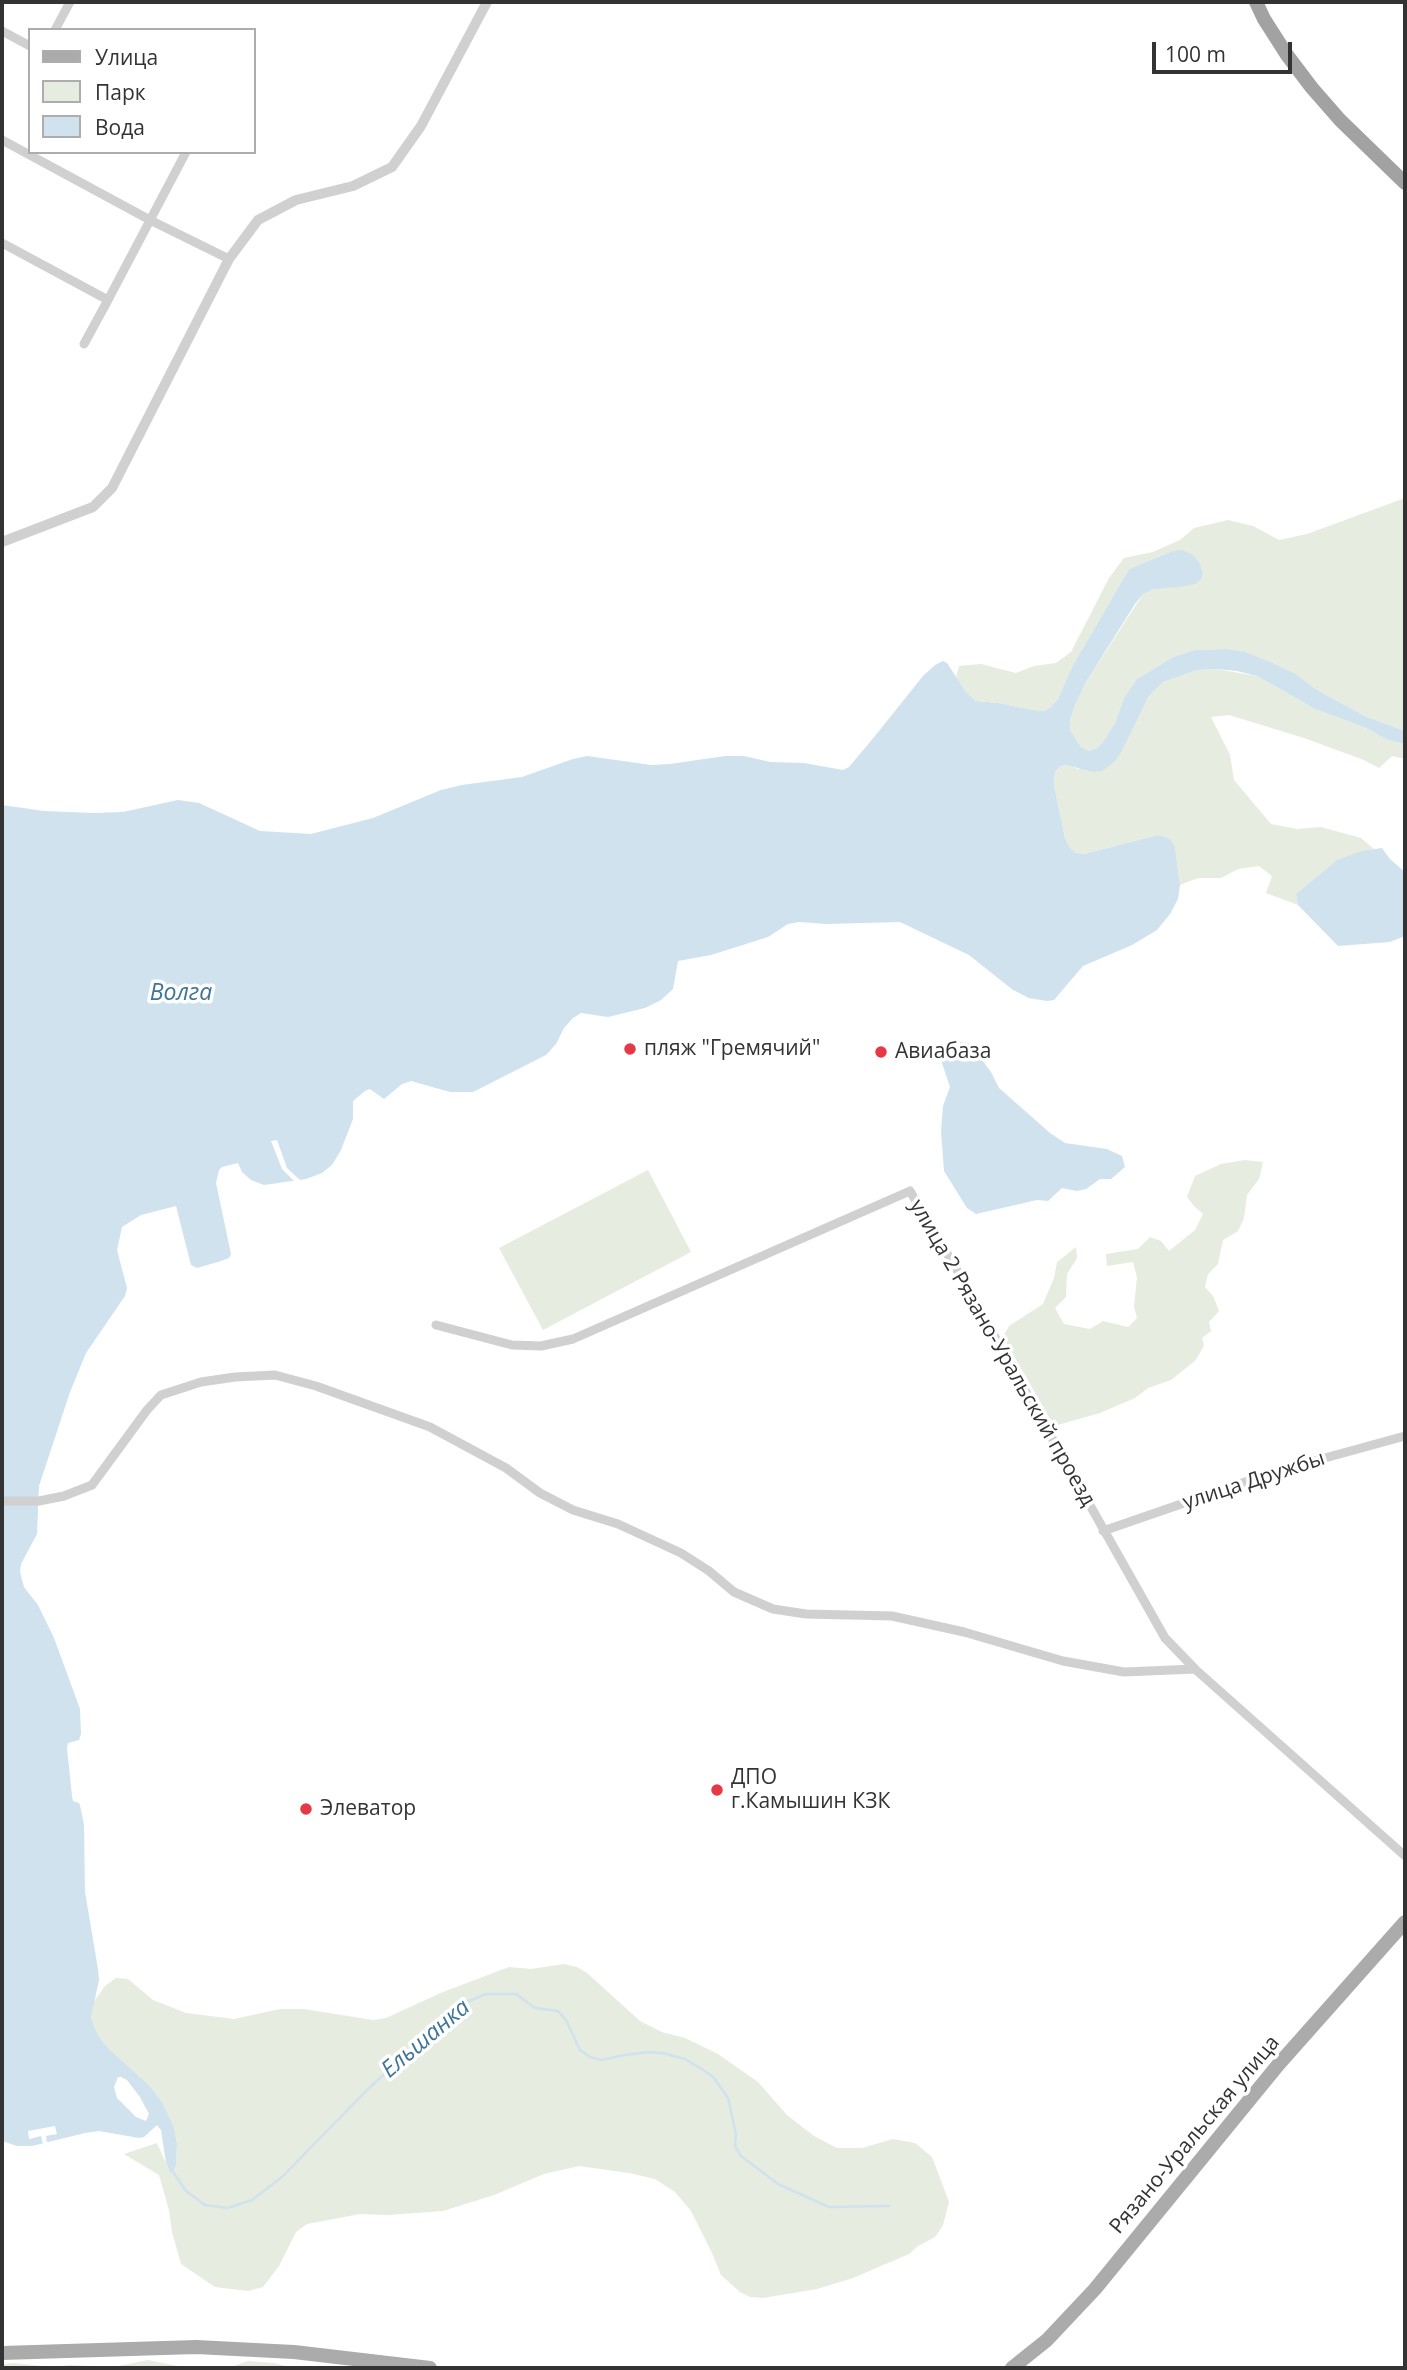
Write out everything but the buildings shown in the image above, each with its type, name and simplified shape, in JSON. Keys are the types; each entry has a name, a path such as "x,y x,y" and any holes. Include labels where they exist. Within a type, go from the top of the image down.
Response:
{"highway":[{"path":"1256,2 1287,55 1312,88 1340,120 1405,183"}],"main road":[{"name":"Рязано-Уральская улица","path":"1012,2368 1047,2340 1095,2289 1278,2065 1405,1922"},
{"path":"2,2353 196,2347 294,2352 430,2368"}],"street":[{"path":"56,28 70,2"},
{"path":"2,542 93,507 112,488 229,259 258,220 296,200 353,186 392,167 421,126 487,2"},
{"path":"2,31 28,45"},
{"path":"2,140 28,154"},
{"path":"28,154 229,259"},
{"path":"84,344 185,154"},
{"path":"2,243 108,300"},
{"name":"улица 2 Рязано-Уральский проезд","path":"436,1325 512,1345 541,1346 573,1339 910,1191 1165,1638 1195,1669 1405,1856"},
{"path":"2,1501 39,1501 92,1486 147,1409 161,1395 201,1382 275,1375 316,1386 430,1427 506,1468 540,1493 573,1510 618,1524 681,1553 734,1592 773,1609 806,1615 892,1616 964,1632 1063,1661 1124,1672 1195,1669"},
{"name":"улица Дружбы","path":"1103,1531 1274,1472 1405,1436"}],"green space":[{"path":"1405,498 1405,731 1367,717 1275,664 1225,649 1195,650 1173,657 1137,679 1124,698 1115,723 1103,742 1089,751 1081,747 1070,730 1075,705 1086,682 1143,594 1153,588 1179,587 1170,552 1129,569 1073,665 1058,699 1045,711 976,701 956,677 959,666 981,664 1016,673 1034,666 1056,663 1071,652 1109,578 1124,558 1153,552 1180,540 1194,528 1228,520 1253,526 1279,540 1307,534"},
{"path":"1216,669 1257,676 1315,709 1364,727 1388,740 1405,744 1405,759 1392,756 1379,768 1304,738 1229,715 1211,717 1230,755 1234,780 1271,824 1297,829 1321,827 1361,838 1374,849 1337,860 1296,894 1298,905 1266,893 1272,876 1259,866 1238,869 1221,878 1198,878 1180,885 1175,847 1158,835 1084,854 1076,853 1070,848 1065,838 1054,785 1055,772 1060,766 1067,765 1078,769 1122,751 1149,696 1163,682 1197,670"},
{"path":"1245,1160 1263,1162 1259,1179 1247,1195 1244,1218 1238,1231 1223,1240 1218,1264 1208,1274 1205,1287 1213,1296 1219,1311 1209,1322 1211,1331 1202,1338 1204,1346 1195,1361 1171,1380 1148,1388 1135,1398 1100,1413 1054,1426 1003,1337 1009,1326 1043,1304 1054,1278 1057,1262 1076,1247 1077,1258 1067,1274 1066,1297 1055,1308 1064,1324 1090,1329 1103,1321 1128,1327 1137,1318 1134,1307 1137,1277 1133,1262 1107,1266 1106,1254 1138,1249 1150,1237 1161,1241 1169,1251 1195,1230 1203,1214 1187,1197 1195,1176 1221,1164"},
{"path":"648,1170 691,1252 543,1330 499,1248"},
{"path":"564,1964 587,1973 640,2021 718,2054 758,2082 787,2115 814,2136 837,2148 862,2148 893,2139 915,2143 932,2157 949,2202 943,2225 935,2237 909,2254 853,2278 817,2289 763,2298 750,2297 721,2275 691,2211 675,2192 655,2179 579,2166 544,2174 494,2195 443,2211 360,2214 307,2224 296,2232 279,2266 263,2287 248,2291 215,2287 181,2264 159,2175 124,2154 157,2143 169,2170 176,2165 177,2144 174,2127 162,2102 150,2086 109,2049 94,2026 91,2017 93,2003 105,1986 116,1978 128,1979 153,2000 186,2013 234,2019 280,2009 304,2009 373,2020 386,2018 443,1992 509,1967 531,1969"},
{"path":"148,2360 187,2368 2,2368 2,2364 14,2363 51,2367 113,2367"},
{"path":"248,2361 293,2368 217,2368 231,2367"}],"water":[{"name":"Волга","path":"1182,550 1193,555 1203,573 1201,579 1195,584 1153,589 1143,594 1135,604 1086,682 1075,705 1070,730 1081,747 1089,751 1103,742 1115,723 1124,698 1137,679 1173,657 1195,650 1225,649 1245,652 1275,664 1367,717 1405,731 1405,744 1388,740 1364,727 1315,709 1257,676 1237,671 1197,670 1163,682 1149,696 1114,762 1102,771 1093,772 1060,766 1055,772 1054,785 1065,838 1076,853 1084,854 1158,835 1170,839 1175,847 1180,885 1178,899 1157,930 1132,945 1083,966 1054,1000 1029,998 1013,990 969,955 900,922 788,924 768,937 711,955 678,961 673,989 661,1000 645,1008 608,1017 581,1013 564,1028 556,1044 546,1055 473,1092 450,1092 411,1081 402,1084 384,1099 370,1089 365,1091 353,1101 353,1119 341,1150 332,1165 322,1173 306,1179 264,1185 251,1180 242,1172 238,1163 222,1167 216,1183 231,1254 229,1258 197,1268 191,1265 176,1206 141,1215 122,1227 117,1250 127,1288 125,1296 86,1353 70,1392 39,1486 37,1534 21,1564 20,1572 24,1587 38,1605 54,1638 80,1709 79,1740 68,1743 67,1748 73,1801 80,1805 84,1825 85,1892 99,1980 91,2017 100,2038 109,2049 150,2086 162,2102 174,2127 177,2144 176,2165 173,2172 170,2172 161,2130 157,2125 144,2137 139,2138 99,2131 32,2146 17,2146 2,2141 2,805 44,811 94,813 123,812 178,800 199,803 260,831 311,834 373,818 441,790 522,777 587,756 651,765 744,756 770,762 804,763 843,770 849,767 923,676 943,661 976,701 1045,711 1051,707 1058,699 1073,665 1129,569 1170,552","holes":["118,2077 127,2080 140,2097 149,2114 146,2121 136,2117 117,2098 114,2087"]},
{"path":"1382,848 1405,872 1405,936 1390,942 1338,946 1298,905 1296,894 1337,860 1362,851"},
{"path":"959,1042 969,1043 991,1072 999,1088 1050,1133 1065,1143 1107,1149 1122,1156 1125,1167 1111,1179 1100,1179 1086,1189 1077,1191 1062,1188 1048,1201 1037,1200 976,1214 967,1208 944,1171 941,1131 943,1106 950,1087 941,1053"}],"pier":[{"path":"277,1140 287,1168 300,1180 294,1181 282,1169 271,1141"},
{"path":"55,2126 57,2134 46,2136 47,2143 43,2144 41,2136 29,2139 28,2131"}],"waterway":[{"name":"Ельшанка","path":"173,2172 186,2191 205,2205 227,2208 252,2200 282,2177 369,2088 464,2003 486,1994 516,1994 535,2008 558,2011 566,2020 580,2050 590,2057 601,2060 649,2052 662,2053 685,2059 705,2071 714,2078 728,2098 736,2134 735,2146 741,2156 778,2184 829,2207 889,2206"}],"place":[{"name":"пляж \"Гремячий\"","path":"630,1049"},
{"name":"Авиабаза","path":"881,1052"},
{"name":"ДПО г.Камышин КЗК","path":"717,1790"},
{"name":"Элеватор","path":"306,1809"}]}
